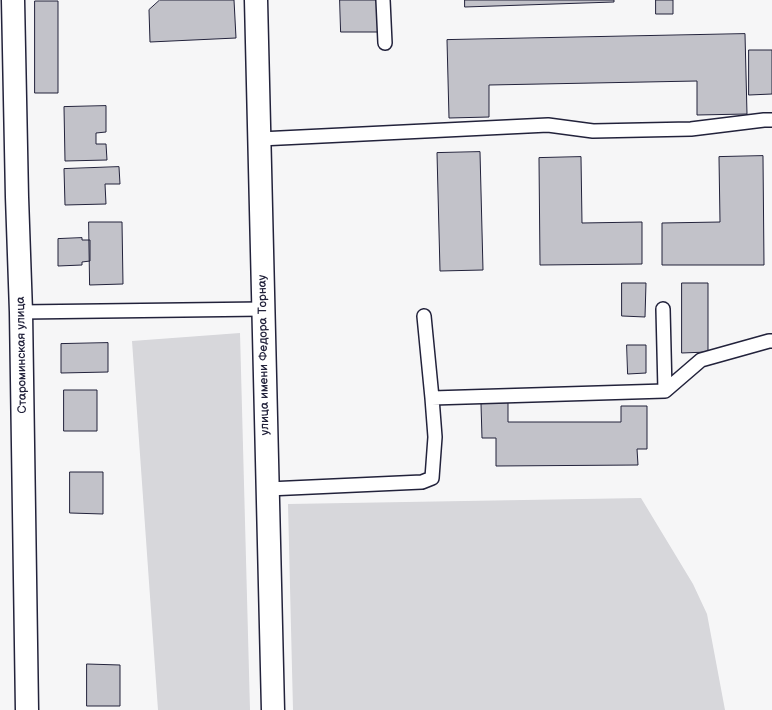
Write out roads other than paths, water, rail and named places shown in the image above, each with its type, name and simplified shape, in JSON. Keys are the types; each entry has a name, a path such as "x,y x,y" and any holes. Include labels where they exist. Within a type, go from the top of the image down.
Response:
{"street":[{"name":"Староминская улица","path":"13,0 9,197 21,312 26,710"},
{"name":"улица имени Федора Торнау","path":"256,0 273,710"}],"lane":[{"path":"383,0 385,43"},
{"path":"260,139 548,125 593,131 691,129 772,120"},
{"path":"21,312 263,309"},
{"path":"663,309 665,390"},
{"path":"268,489 422,482 432,478 436,437 424,316"},
{"path":"432,398 665,390 701,360 772,341"}]}
